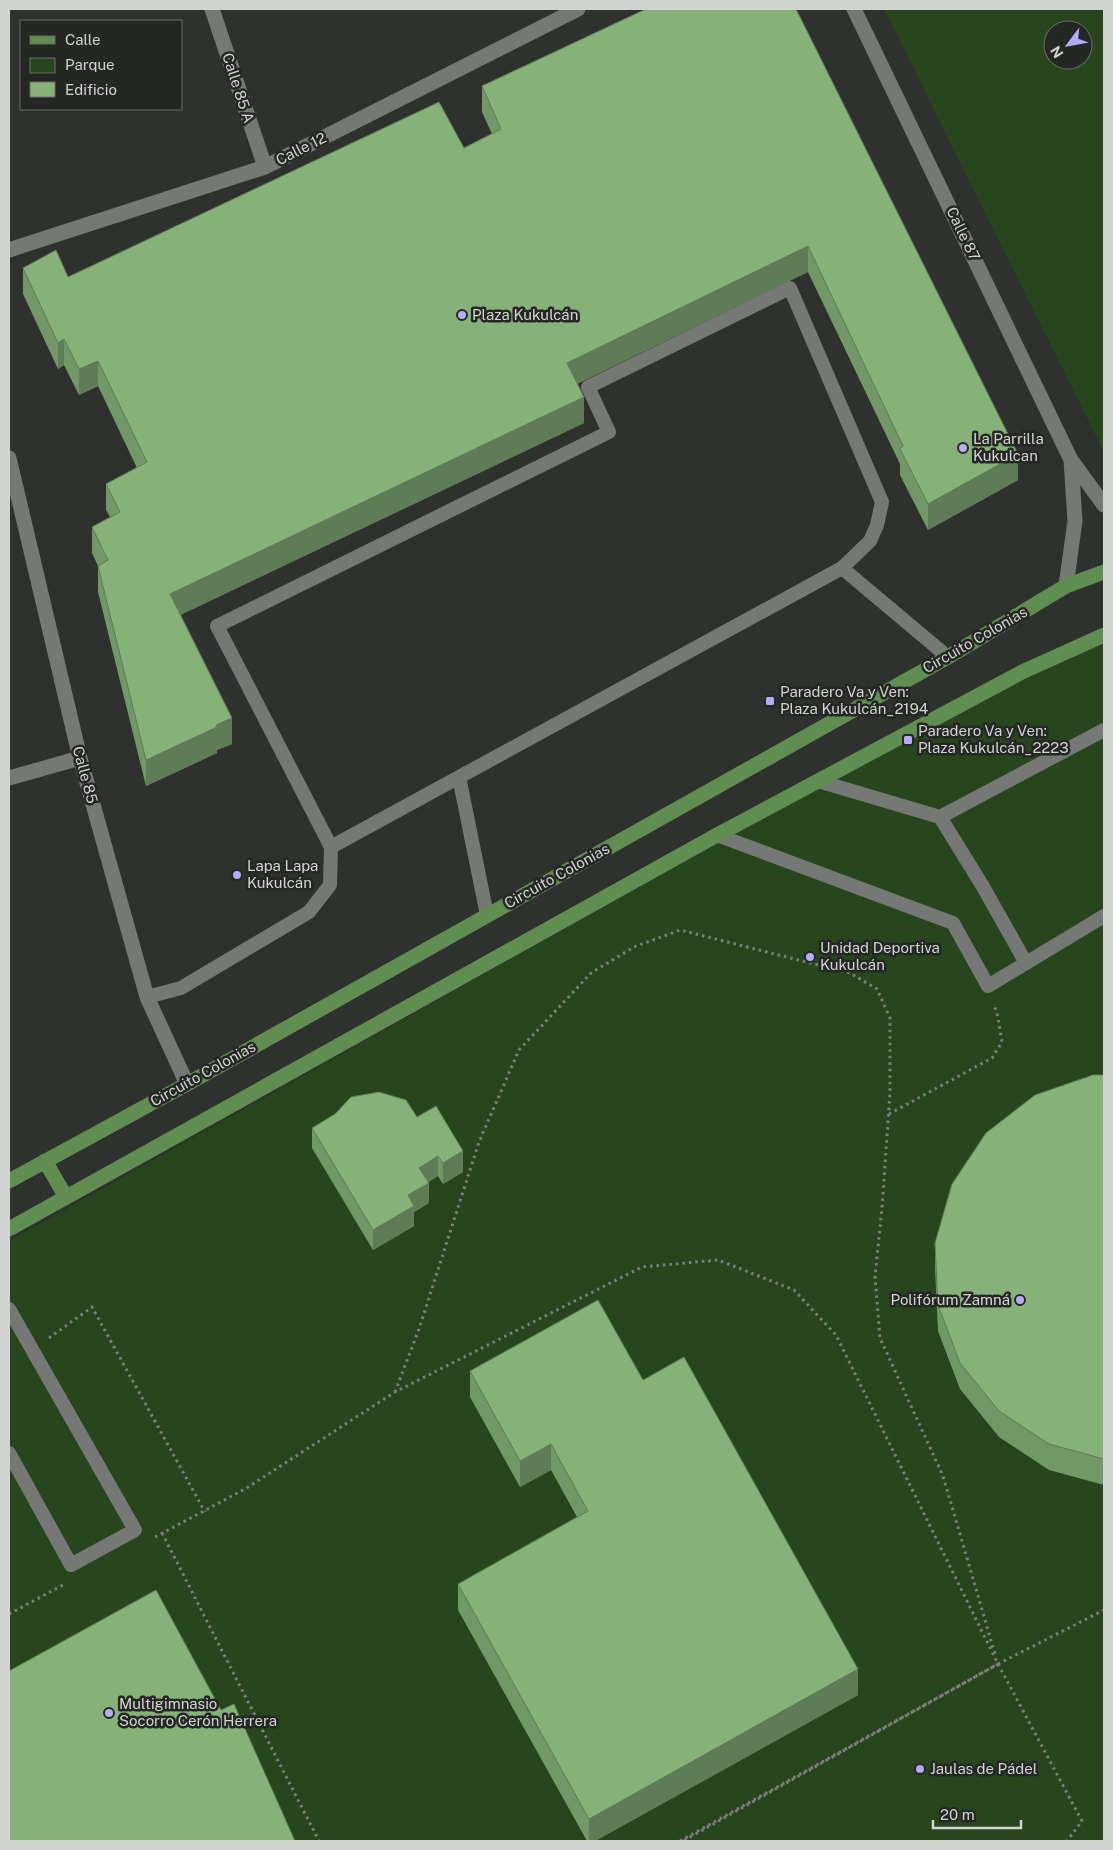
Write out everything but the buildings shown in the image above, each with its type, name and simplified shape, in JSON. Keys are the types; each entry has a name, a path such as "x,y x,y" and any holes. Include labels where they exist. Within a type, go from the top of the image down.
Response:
{"main road":[{"name":"Circuito Colonias","path":"9,1181 187,1084 948,657 1066,586 1104,572"},
{"path":"9,1230 716,835 1022,672 1104,635"},
{"path":"46,1161 66,1197"}],"street":[{"name":"Calle 85 A","path":"212,9 265,167"},
{"name":"Calle 12","path":"9,250 265,167 578,9"},
{"name":"Calle 87","path":"854,9 1071,460 1104,504"},
{"name":"Calle 85","path":"9,458 80,758 146,997 187,1084"},
{"name":"Calle 87","path":"1066,586 1075,521 1071,460"},
{"path":"9,778 80,758"}],"lane":[{"path":"146,997 181,988 309,912 330,885 330,847 216,626 609,432 588,387 790,288 882,502 877,525 870,541 842,568 330,847"},
{"path":"842,568 948,657"},
{"path":"940,817 1104,730"},
{"path":"459,776 487,915"},
{"path":"818,781 940,817 982,885 1026,963"},
{"path":"716,835 953,923 988,986 1104,916"},
{"path":"9,1309 135,1530 70,1565 9,1453"}],"path":[{"path":"396,1392 419,1329 479,1142 519,1050 590,973 634,947 680,930 850,973 878,989 890,1018 888,1114 875,1278 880,1338 943,1476 998,1664"},
{"path":"888,1114 992,1058 1002,1042 998,1017 988,986"},
{"path":"154,1538 245,1489 396,1392 642,1267 718,1260 794,1290 836,1336 998,1664 1082,1822 1067,1841"},
{"path":"32,1350 92,1308 205,1512"},
{"path":"162,1534 319,1841"},
{"path":"9,1614 68,1583"},
{"path":"683,1841 998,1664 1104,1610"}],"green space":[{"path":"884,9 1104,9 1104,452"},
{"name":"Unidad Deportiva Kukulcán","path":"1104,635 1104,1841 9,1841 9,1241 1022,672"}],"place":[{"name":"Plaza Kukulcán","path":"462,315"},
{"name":"La Parrilla Kukulcan","path":"963,448"},
{"name":"Paradero Va y Ven: Plaza Kukulcán_2194","path":"770,701"},
{"name":"Paradero Va y Ven: Plaza Kukulcán_2223","path":"908,740"},
{"name":"Lapa Lapa Kukulcán","path":"237,875"},
{"name":"Unidad Deportiva Kukulcán","path":"810,957"},
{"name":"Polifórum Zamná","path":"1020,1300"},
{"name":"Multigimnasio Socorro Cerón Herrera","path":"109,1713"},
{"name":"Jaulas de Pádel","path":"920,1769"}]}
